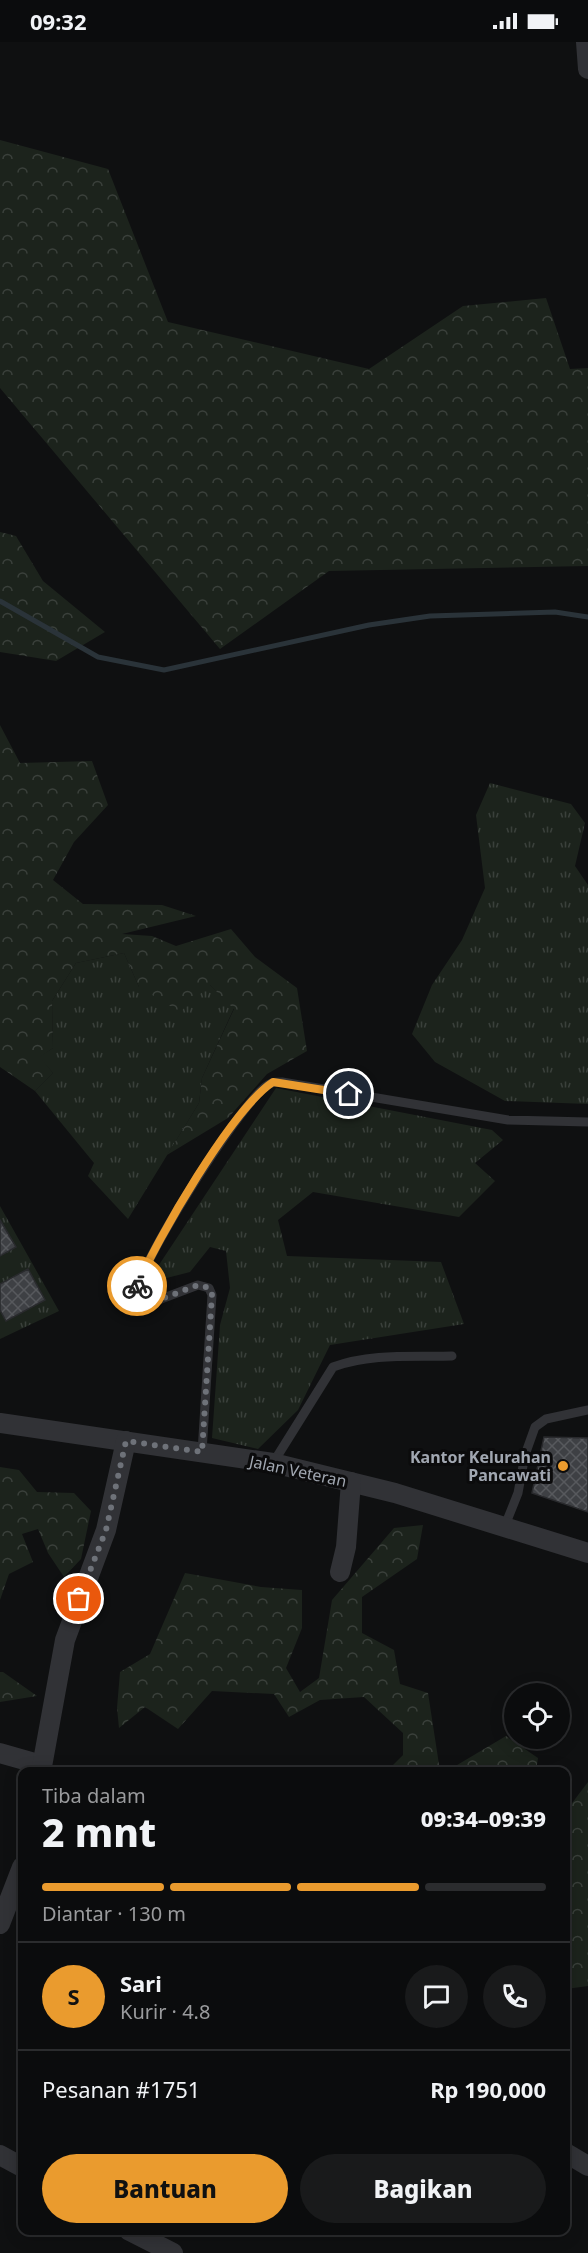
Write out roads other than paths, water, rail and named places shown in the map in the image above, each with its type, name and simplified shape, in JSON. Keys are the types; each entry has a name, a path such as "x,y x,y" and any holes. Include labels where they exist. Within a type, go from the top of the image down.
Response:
{"street":[{"path":"586,42 588,69"},
{"name":"Jalan Veteran","path":"0,1424 273,1463 395,1493 588,1554"},
{"path":"42,1767 64,1640 106,1530 126,1441"},
{"path":"340,1572 346,1547 351,1482"},
{"path":"0,1753 39,1767"},
{"path":"0,1924 18,1877"},
{"path":"0,2155 18,2165"},
{"path":"570,2155 588,2166"},
{"path":"140,2235 173,2253"}],"lane":[{"path":"202,1452 212,1295 209,1288 198,1285 140,1307 133,1303 133,1294 146,1263 221,1142 263,1088 273,1082 282,1082 507,1120 588,1122"},
{"path":"273,1463 333,1367 349,1361 370,1359 452,1356"},
{"path":"504,1528 518,1493 525,1455 535,1427 546,1419 588,1410"}],"waterway":[{"path":"0,601 98,657 164,670 369,625 430,616 555,612 588,617"}],"place":[{"name":"Kantor Kelurahan Pancawati","path":"563,1466"}]}
